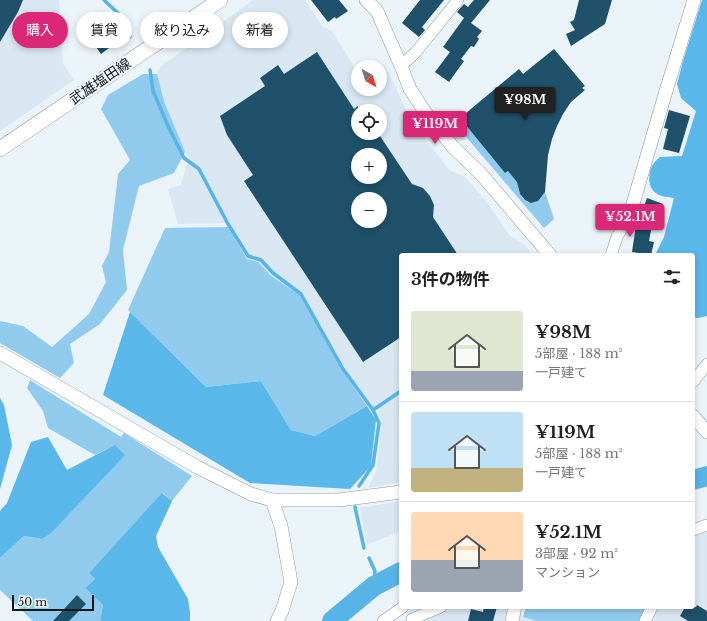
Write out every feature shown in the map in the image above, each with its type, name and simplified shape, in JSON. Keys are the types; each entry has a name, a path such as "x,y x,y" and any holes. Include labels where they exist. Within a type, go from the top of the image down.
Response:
{"main road":[{"name":"武雄塩田線","path":"0,149 220,0"}],"street":[{"path":"366,0 376,11 410,88 424,112 453,147 481,174 548,253"},
{"path":"401,66 416,52 458,0"},
{"path":"612,253 617,237 630,214 694,0"},
{"path":"0,353 196,467 251,494 272,500 339,500 399,492"},
{"path":"695,379 707,364"},
{"path":"272,500 281,526 291,582 282,611 277,621"},
{"path":"695,529 707,525"},
{"path":"383,621 400,609"},
{"path":"412,621 437,609"},
{"path":"512,621 515,609"},
{"path":"645,621 651,609"}],"shaded area":[{"path":"0,0 59,0 60,12 12,12 12,48 62,48 63,64 74,80 0,131"},
{"path":"253,0 305,0 323,27 332,31 351,62 351,96 387,96 387,70 411,120 449,170 465,177 489,205 509,235 525,245 531,253 399,253 399,482 368,488 377,469 381,423 378,409 367,406 342,370 300,295 271,276 258,262 247,259 226,223 178,224 168,189 181,185 189,157 185,152 164,101 157,74 161,66 187,48 224,48 224,21 232,15 232,48 288,48 288,12 236,12"},
{"path":"702,0 707,0 707,316 698,318 695,318 695,253 656,253 664,237 674,198 658,194 651,187 649,180 650,171 653,164 660,157 682,156 696,111 681,98 677,84"},
{"path":"143,74 157,74 164,101 185,152 174,173 139,186 123,250 127,290 100,324 70,344 74,363 60,378 0,343 0,321 23,326 52,347 89,314 106,282 102,266 109,252 118,174 130,160 101,109 108,95"},
{"path":"455,112 505,173 508,171 515,178 518,183 519,192 526,201 536,201 545,192 554,219 544,228 449,117"},
{"path":"228,227 247,259 258,262 271,276 300,295 342,370 367,406 315,436 291,430 261,381 206,387 128,310 165,228"},
{"path":"130,312 206,387 261,381 291,430 315,436 367,406 376,420 371,466 350,489 250,483 103,395"},
{"path":"30,380 121,437 124,433 192,476 172,501 163,493 89,573 95,579 85,588 103,605 100,621 33,621 0,590 0,558 24,536 42,539 115,445 95,455 48,428 43,411 27,388"},
{"path":"0,398 4,405 12,445 0,489"},
{"path":"48,437 67,470 115,445 125,455 51,533 42,539 24,536 0,558 0,511 7,503 31,442"},
{"path":"162,493 172,501 156,536 158,547 188,599 190,621 100,621 103,605 85,588 95,579 89,573"},
{"path":"399,501 399,532 367,545 360,508"},
{"path":"707,531 707,621 650,621 655,609 695,609 695,536"},
{"path":"426,609 515,609 523,617 537,621 403,621"},
{"path":"525,609 645,609 639,621 537,621 523,617"}],"building":[{"path":"0,0 23,0 18,12 12,12 12,22 0,42"},
{"path":"311,0 339,0 348,11 336,19 335,17 328,22"},
{"path":"420,0 444,0 422,27 425,30 419,37 402,23"},
{"path":"474,0 490,0 471,23 482,31 477,37 479,39 474,47 471,46 461,59 464,61 449,82 435,72 450,52 443,47 464,18 457,12 464,4 468,7"},
{"path":"579,0 612,0 605,24 571,46 566,34 575,30 570,22 574,20"},
{"path":"97,48 109,48 101,54"},
{"path":"554,49 585,86 582,88 585,90 571,102 557,126 548,155 545,192 538,201 531,203 525,200 520,194 517,182 508,171 505,173 460,118 519,69 523,74"},
{"path":"317,52 351,104 351,140 383,140 412,184 423,188 430,196 434,205 433,217 457,253 399,253 399,338 363,362 244,181 253,175 227,135 220,116 265,86 260,78 278,65 284,74"},
{"path":"669,110 690,116 679,153 663,149 668,129 664,128"},
{"path":"647,198 663,204 657,221 653,220 649,241 654,242 651,253 632,252 636,225 637,226"},
{"path":"77,595 86,604 69,621 53,621"},
{"path":"697,605 707,611 707,621 688,621 680,616 684,609 695,609"},
{"path":"471,609 483,612 484,609 496,609 493,621 468,621"}],"waterway":[{"path":"104,0 117,12"},
{"path":"150,70 153,91 184,158 199,169 228,224 248,256 261,260 273,273 301,294 343,369 373,410 379,423 373,465 359,486"},
{"path":"373,410 399,392"},
{"path":"695,479 707,476"},
{"path":"355,507 364,548"},
{"path":"369,558 375,571 374,586"},
{"path":"332,621 374,586 399,573"}]}
